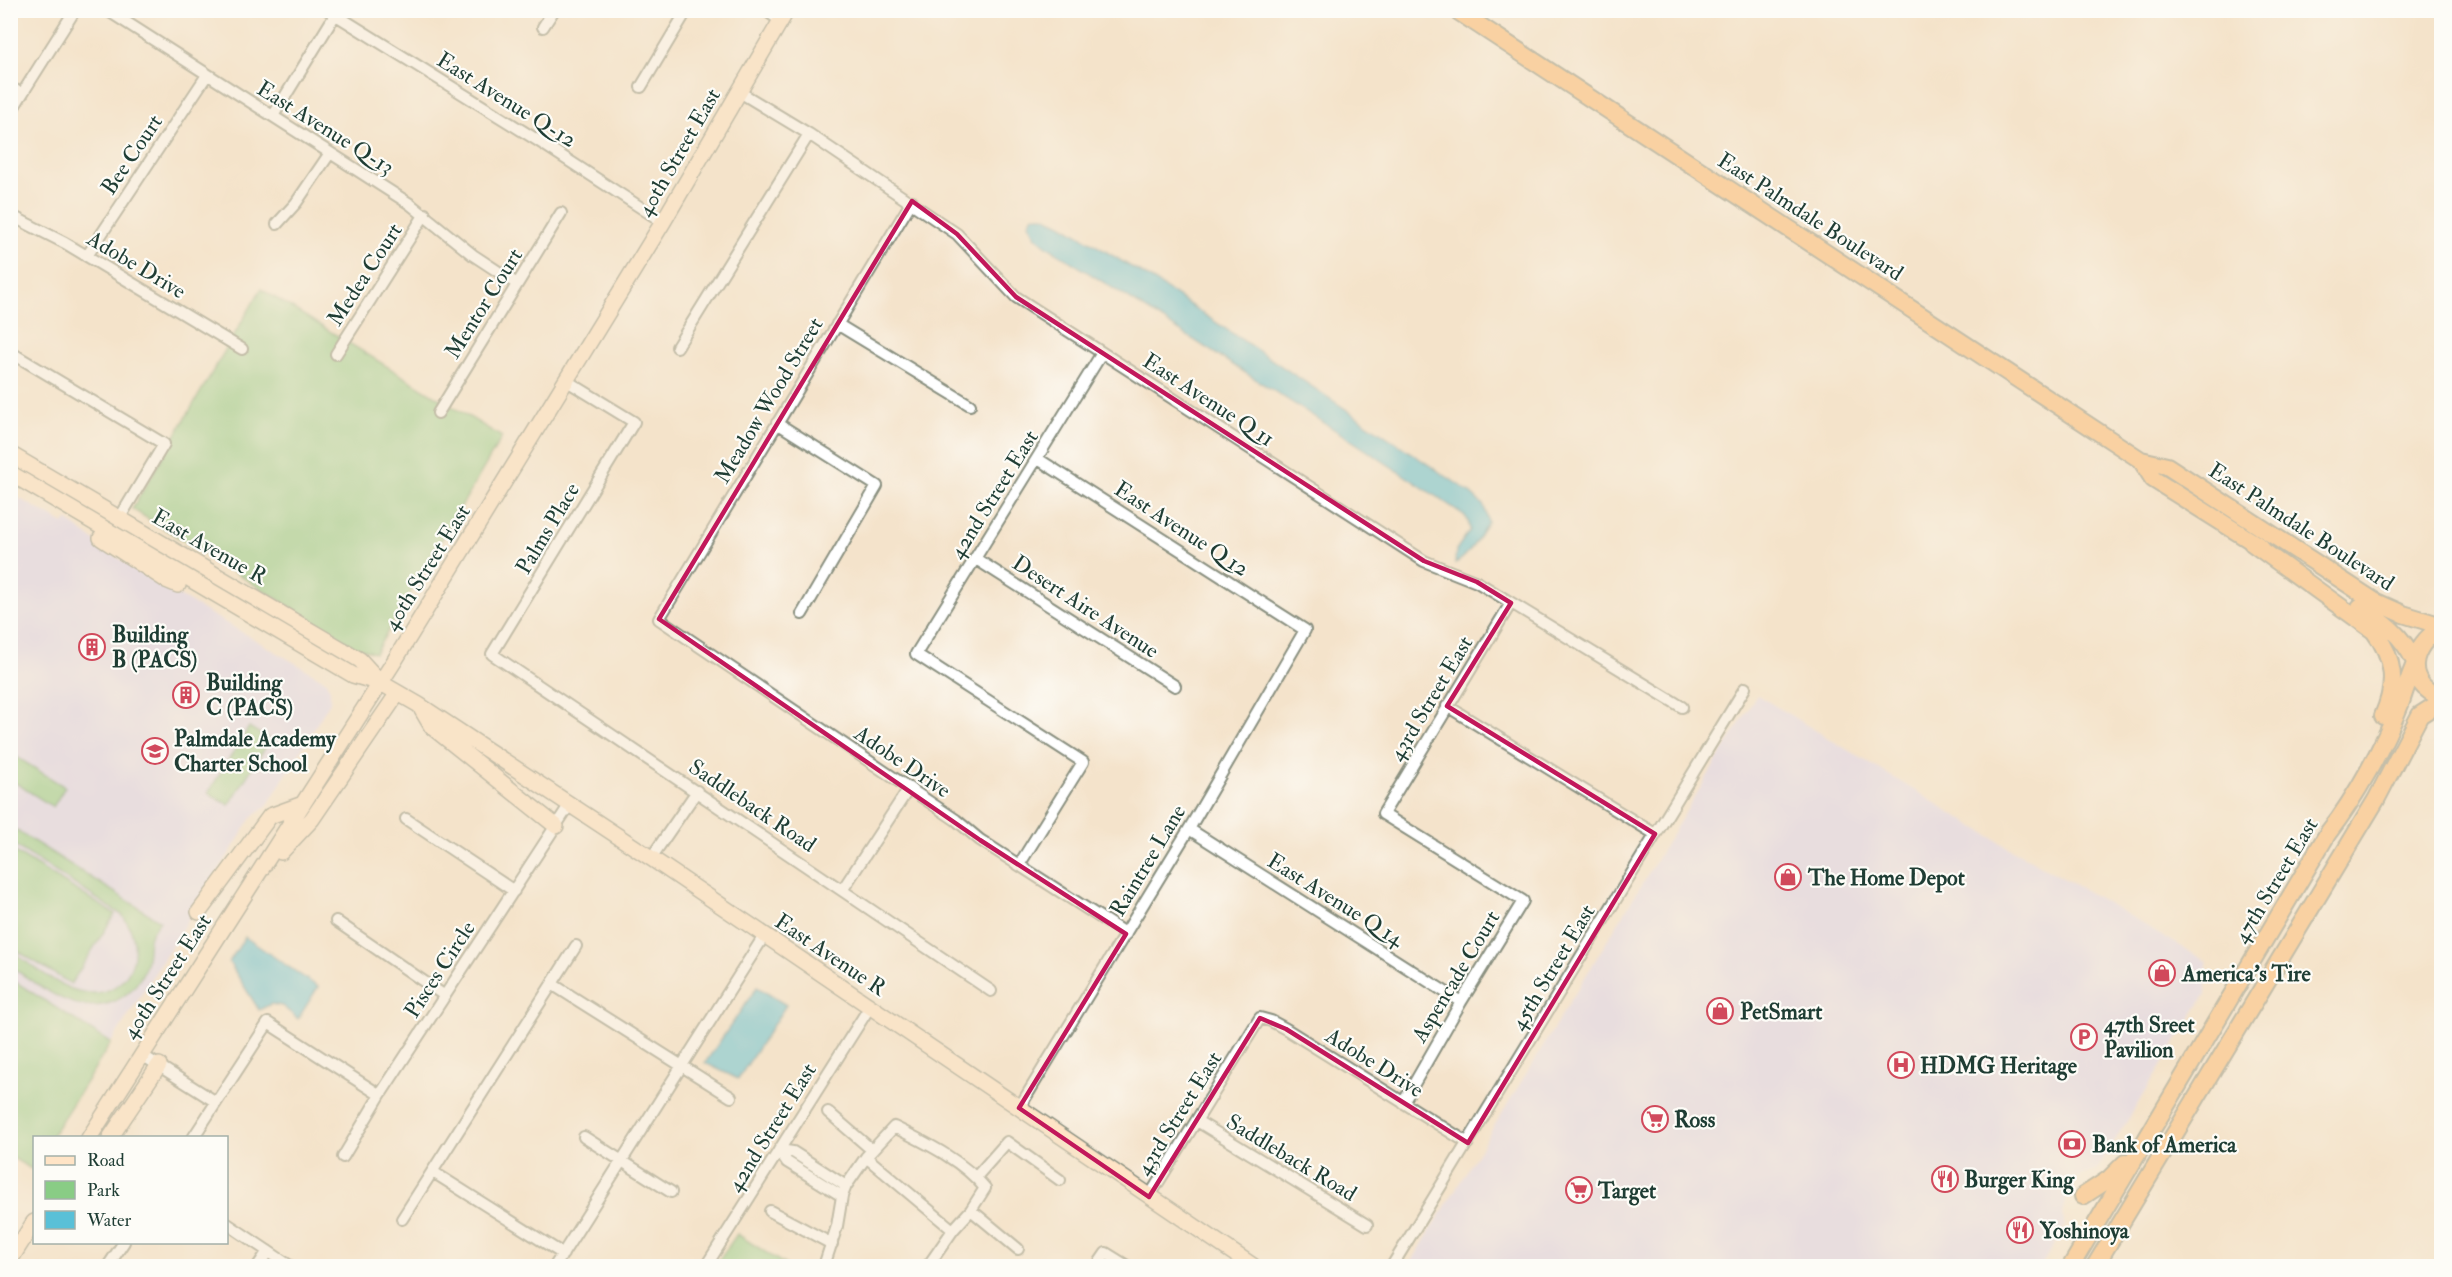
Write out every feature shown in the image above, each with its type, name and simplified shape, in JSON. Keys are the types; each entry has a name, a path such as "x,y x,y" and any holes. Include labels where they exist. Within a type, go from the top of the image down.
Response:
{"highway":[{"name":"East Palmdale Boulevard","path":"1456,10 2141,460 2167,466 2374,600 2403,614 2442,626"},
{"name":"East Palmdale Boulevard","path":"2141,460 2153,479 2252,543 2370,613 2400,637 2414,663 2418,677 2428,691 2442,700"},
{"path":"2252,543 2365,622 2382,641 2390,656 2393,681 2390,700 2328,833"},
{"name":"47th Street East","path":"2071,1266 2328,833 2340,818 2372,762 2400,703 2414,663 2426,639 2442,626"},
{"name":"47th Street East","path":"2096,1266 2376,800 2415,724 2427,709 2442,700"},
{"path":"2083,1196 2109,1179 2125,1164 2172,1083 2185,1074"}],"main road":[{"name":"40th Street East","path":"90,1136 381,683 567,381 784,16"},
{"name":"East Avenue R","path":"10,454 360,660 381,683"},
{"name":"East Avenue R","path":"10,473 55,508 87,519 347,672 381,683 419,705 651,858 869,1008 1253,1266"},
{"path":"10,485 55,508 77,504 174,561 195,563"},
{"path":"87,519 94,532 101,538 166,580 178,585"},
{"path":"254,881 312,819 398,693"},
{"path":"419,705 432,727 556,826"},
{"path":"199,912 270,816 303,804"},
{"path":"111,1136 159,1065"},
{"path":"10,1260 16,1239 33,1223"}],"street":[{"path":"10,113 75,10"},
{"name":"East Avenue Q-13","path":"107,10 425,214 473,255 517,284"},
{"path":"543,27 554,10"},
{"path":"641,87 687,10"},
{"path":"765,10 784,16"},
{"path":"273,116 332,13"},
{"name":"East Avenue Q-12","path":"332,13 537,140 663,222"},
{"name":"Bee Court","path":"87,256 207,75"},
{"path":"10,87 22,94"},
{"name":"East Avenue Q 11","path":"738,91 912,201 957,234 1016,297 1424,561 1477,582 1682,707"},
{"path":"677,347 809,134"},
{"path":"277,224 296,203 330,153"},
{"name":"Meadow Wood Street","path":"659,620 912,201"},
{"name":"Mentor Court","path":"438,413 561,213"},
{"name":"Medea Court","path":"336,354 425,214"},
{"name":"Adobe Drive","path":"10,215 87,256 242,349"},
{"path":"837,324 970,405"},
{"path":"10,352 164,444 119,519"},
{"name":"42nd Street East","path":"1019,865 1083,762 916,654 1102,353"},
{"name":"Palms Place","path":"492,654 634,422 567,381"},
{"path":"777,423 877,486 802,614"},
{"name":"East Avenue Q 12","path":"1038,459 1305,630"},
{"name":"Desert Aire Avenue","path":"976,559 1175,686"},
{"name":"43rd Street East","path":"1511,603 1383,814 1523,901"},
{"name":"Adobe Drive","path":"659,620 956,820 980,840 1126,934"},
{"name":"Raintree Lane","path":"1019,1108 1189,829 1305,630"},
{"name":"Saddleback Road","path":"492,654 991,991"},
{"name":"45th Street East","path":"1392,1266 1745,688"},
{"path":"1447,706 1655,834"},
{"path":"843,889 909,788"},
{"path":"651,858 697,791"},
{"name":"Pisces Circle","path":"343,1157 380,1095 570,804"},
{"path":"406,819 514,891"},
{"name":"East Avenue Q 14","path":"1189,829 1461,1002"},
{"name":"Aspencade Court","path":"1403,1103 1523,901"},
{"path":"336,921 445,996"},
{"path":"555,1266 764,936"},
{"path":"402,1219 576,946"},
{"path":"552,984 731,1097"},
{"name":"42nd Street East","path":"706,1266 869,1008"},
{"name":"Adobe Drive","path":"1260,1018 1286,1029 1468,1143"},
{"name":"43rd Street East","path":"1149,1197 1260,1018"},
{"path":"194,1136 268,1023 380,1095"},
{"path":"142,1055 216,1102"},
{"path":"828,1112 869,1154 952,1230"},
{"name":"Saddleback Road","path":"1197,1121 1367,1225"},
{"path":"824,1266 832,1244 844,1191 869,1154 894,1127 936,1149 976,1177 985,1188 971,1210 952,1230 928,1266"},
{"path":"584,1137 671,1192"},
{"path":"976,1177 1007,1142 1060,1180"},
{"path":"779,1150 793,1152 844,1191"},
{"path":"433,1172 563,1254"},
{"path":"971,1210 1018,1249"},
{"path":"770,1211 832,1244"},
{"path":"228,1224 290,1266"},
{"path":"108,1266 123,1244"},
{"path":"258,1266 268,1251"},
{"path":"1097,1266 1106,1253 1127,1266"}],"highlighted area":[{"path":"912,201 957,234 1016,297 1424,561 1477,582 1511,603 1447,706 1655,834 1468,1143 1286,1029 1260,1018 1149,1197 1019,1108 1126,934 980,840 659,619"}],"shaded area":[{"name":"Palmdale Academy Charter School","path":"10,493 64,524 67,520 115,556 162,586 326,681 330,690 330,702 267,806 252,817 111,1043 11,979"},
{"path":"1757,695 2016,852 2207,962 2206,994 2096,1171 2071,1179 2062,1214 2065,1226 2041,1266 1409,1266"}],"green space":[{"path":"261,289 502,437 375,653 355,647 132,509"},
{"path":"249,727 270,740 229,805 208,793"},
{"path":"10,753 65,787 53,807 11,780"},
{"path":"11,827 160,921 149,938 146,964 141,977 132,989 119,999 101,1005 87,1006 73,1003 47,991 11,967 11,951 61,984 78,991 95,993 109,990 121,982 129,971 134,944 130,929 122,915 11,843"},
{"path":"10,849 115,914 71,984 11,947"},
{"path":"11,979 111,1043 52,1136 33,1136 31,1169 11,1157"},
{"path":"737,1234 787,1266 715,1266"}],"water":[{"path":"1033,216 1044,216 1061,224 1154,281 1468,491 1484,506 1488,522 1469,551 1455,563 1456,550 1470,530 1468,520 1464,515 1048,247 1036,237 1029,223"},
{"path":"245,937 318,987 298,1019 282,1006 271,1004 259,1010 229,962"},
{"path":"757,987 786,1005 738,1079 705,1063"}],"place":[{"name":"Building B (PACS)","path":"92,647"},
{"name":"Building C (PACS)","path":"186,695"},
{"name":"Palmdale Academy Charter School","path":"155,751"},
{"name":"The Home Depot","path":"1788,877"},
{"name":"America's Tire","path":"2162,973"},
{"name":"PetSmart","path":"1720,1011"},
{"name":"47th Sreet Pavilion","path":"2084,1037"},
{"name":"HDMG Heritage","path":"1901,1065"},
{"name":"Ross","path":"1655,1119"},
{"name":"Bank of America","path":"2072,1144"},
{"name":"Burger King","path":"1945,1179"},
{"name":"Target","path":"1579,1190"},
{"name":"Yoshinoya","path":"2020,1230"}]}
